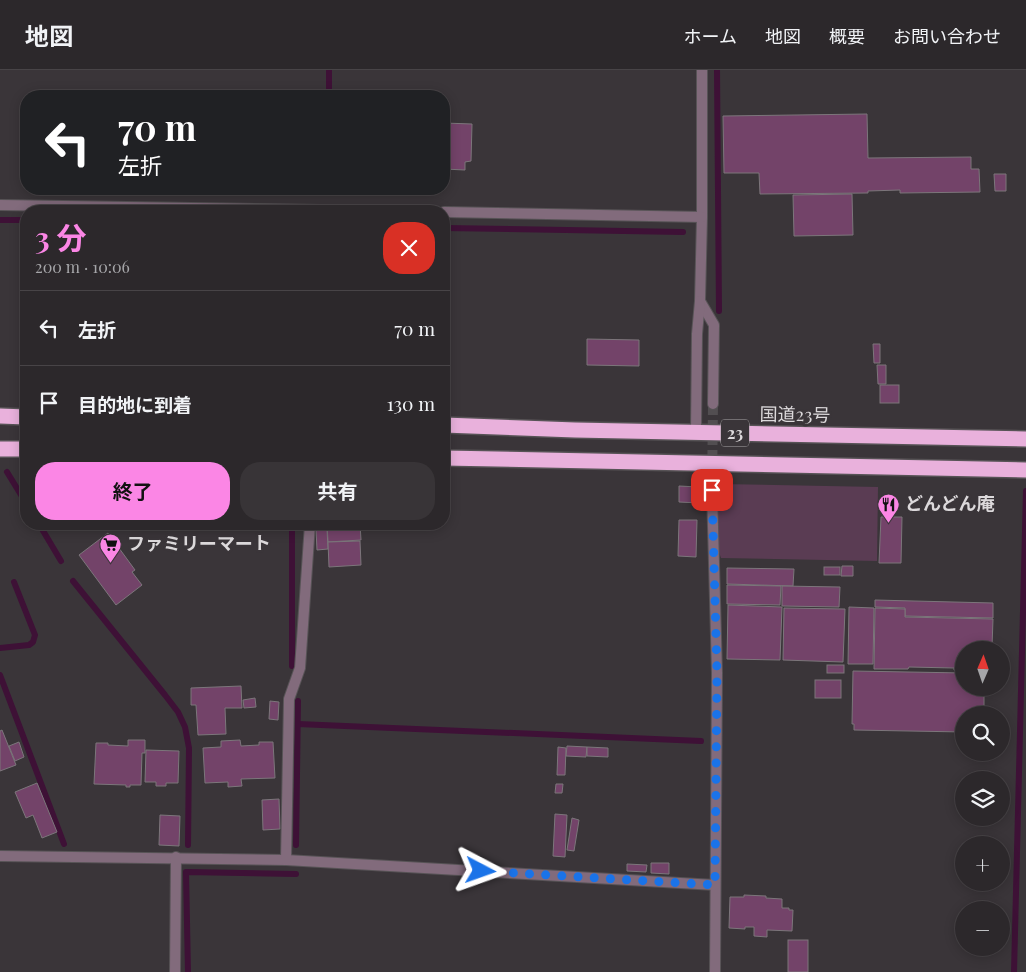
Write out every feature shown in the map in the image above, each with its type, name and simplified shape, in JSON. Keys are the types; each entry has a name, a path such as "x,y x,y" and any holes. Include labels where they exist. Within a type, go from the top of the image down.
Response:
{"highway":[{"path":"0,416 20,417"},
{"name":"国道23号","path":"450,425 1026,439"},
{"path":"0,448 20,449"},
{"name":"23","path":"450,458 1026,470"}],"street":[{"path":"696,432 697,334 700,301 702,217 702,70"},
{"path":"0,205 20,205"},
{"path":"450,212 702,217"},
{"path":"700,301 714,325 714,404"},
{"path":"712,490 717,673 715,972"},
{"path":"286,860 289,699 300,668 310,530"},
{"path":"0,856 286,860 715,885"},
{"path":"175,972 176,857"}],"shaded area":[{"path":"718,484 878,487 877,561 721,558 717,546"}],"building":[{"path":"867,114 868,158 971,157 971,169 979,169 980,192 900,193 900,190 868,191 868,193 760,194 759,173 724,173 723,116"},
{"path":"450,123 472,124 471,161 465,162 465,170 450,169"},
{"path":"994,174 1006,174 1006,191 995,191"},
{"path":"852,194 853,235 794,236 793,195"},
{"path":"587,339 639,340 639,366 587,365"},
{"path":"873,344 880,344 880,363 874,363"},
{"path":"877,365 886,365 886,384 878,384"},
{"path":"880,385 899,385 899,403 880,403"},
{"path":"679,486 699,487 699,503 679,502"},
{"path":"881,517 902,517 901,563 879,563"},
{"path":"679,520 697,520 696,557 678,556"},
{"path":"316,530 327,530 328,549 317,550"},
{"path":"327,530 360,530 361,540 328,542"},
{"path":"108,533 135,570 132,572 142,585 116,605 79,555"},
{"path":"360,541 361,565 329,567 328,542"},
{"path":"842,566 853,566 853,576 841,576"},
{"path":"824,567 840,567 840,575 824,575"},
{"path":"727,568 794,569 793,586 727,584"},
{"path":"727,585 781,586 780,605 727,604"},
{"path":"782,586 840,587 839,607 782,606"},
{"path":"875,600 993,603 993,618 905,616 905,608 875,607"},
{"path":"728,605 782,607 780,660 727,659"},
{"path":"849,607 874,608 873,664 848,664"},
{"path":"784,608 845,609 843,662 783,660"},
{"path":"875,608 905,609 905,617 993,619 992,641 955,641 955,670 954,668 909,667 908,669 874,669"},
{"path":"827,665 844,665 844,673 827,673"},
{"path":"853,671 955,673 955,696 984,696 984,706 955,706 955,732 854,730 854,724 852,724"},
{"path":"815,680 841,680 841,698 815,698"},
{"path":"241,686 242,708 225,708 226,734 198,735 196,705 191,705 191,688"},
{"path":"255,698 256,707 244,708 243,700"},
{"path":"270,701 279,702 278,720 269,719"},
{"path":"2,730 16,765 0,771 0,731"},
{"path":"128,740 145,740 145,753 142,753 141,785 126,787 126,785 94,784 96,743 128,746"},
{"path":"240,740 241,746 259,745 259,742 273,742 275,778 241,779 242,786 228,787 228,782 205,783 203,748 221,747 221,741"},
{"path":"19,742 24,757 15,761 9,746"},
{"path":"567,746 587,747 586,757 566,756"},
{"path":"558,747 566,748 565,775 557,775"},
{"path":"587,747 608,748 608,757 587,756"},
{"path":"146,750 179,751 178,783 166,783 166,786 156,786 156,782 145,782"},
{"path":"37,783 57,832 42,838 33,815 26,818 15,792"},
{"path":"556,784 563,784 562,793 555,793"},
{"path":"279,799 280,829 263,830 262,800"},
{"path":"555,814 567,815 565,857 553,856"},
{"path":"160,815 180,816 179,846 159,845"},
{"path":"572,818 579,820 574,851 567,850"},
{"path":"651,863 669,863 669,874 651,873"},
{"path":"627,864 647,865 646,872 627,871"},
{"path":"744,895 782,899 782,908 793,910 792,931 767,930 767,937 754,936 754,927 745,927 745,929 729,928 730,897 744,897"},
{"path":"788,940 808,940 808,972 788,972"}],"waterway":[{"path":"329,70 329,90"},
{"path":"717,70 719,311"},
{"path":"0,220 20,220"},
{"path":"450,228 683,232"},
{"path":"7,472 20,493"},
{"path":"1014,972 1026,491"},
{"path":"43,530 61,561"},
{"path":"292,530 292,666"},
{"path":"73,581 165,695 178,712 185,727 189,748 188,845"},
{"path":"0,648 29,645 33,642 35,635 14,582"},
{"path":"0,675 64,844"},
{"path":"296,845 298,701"},
{"path":"298,724 701,741"},
{"path":"188,972 186,872 296,874"}],"tunnel":[{"path":"712,490 713,404"}],"place":[{"name":"どんどん庵","path":"889,523"},
{"name":"ファミリーマート","path":"111,563"}],"route":[{"path":"481,871 715,885 717,673 712,490"}]}
